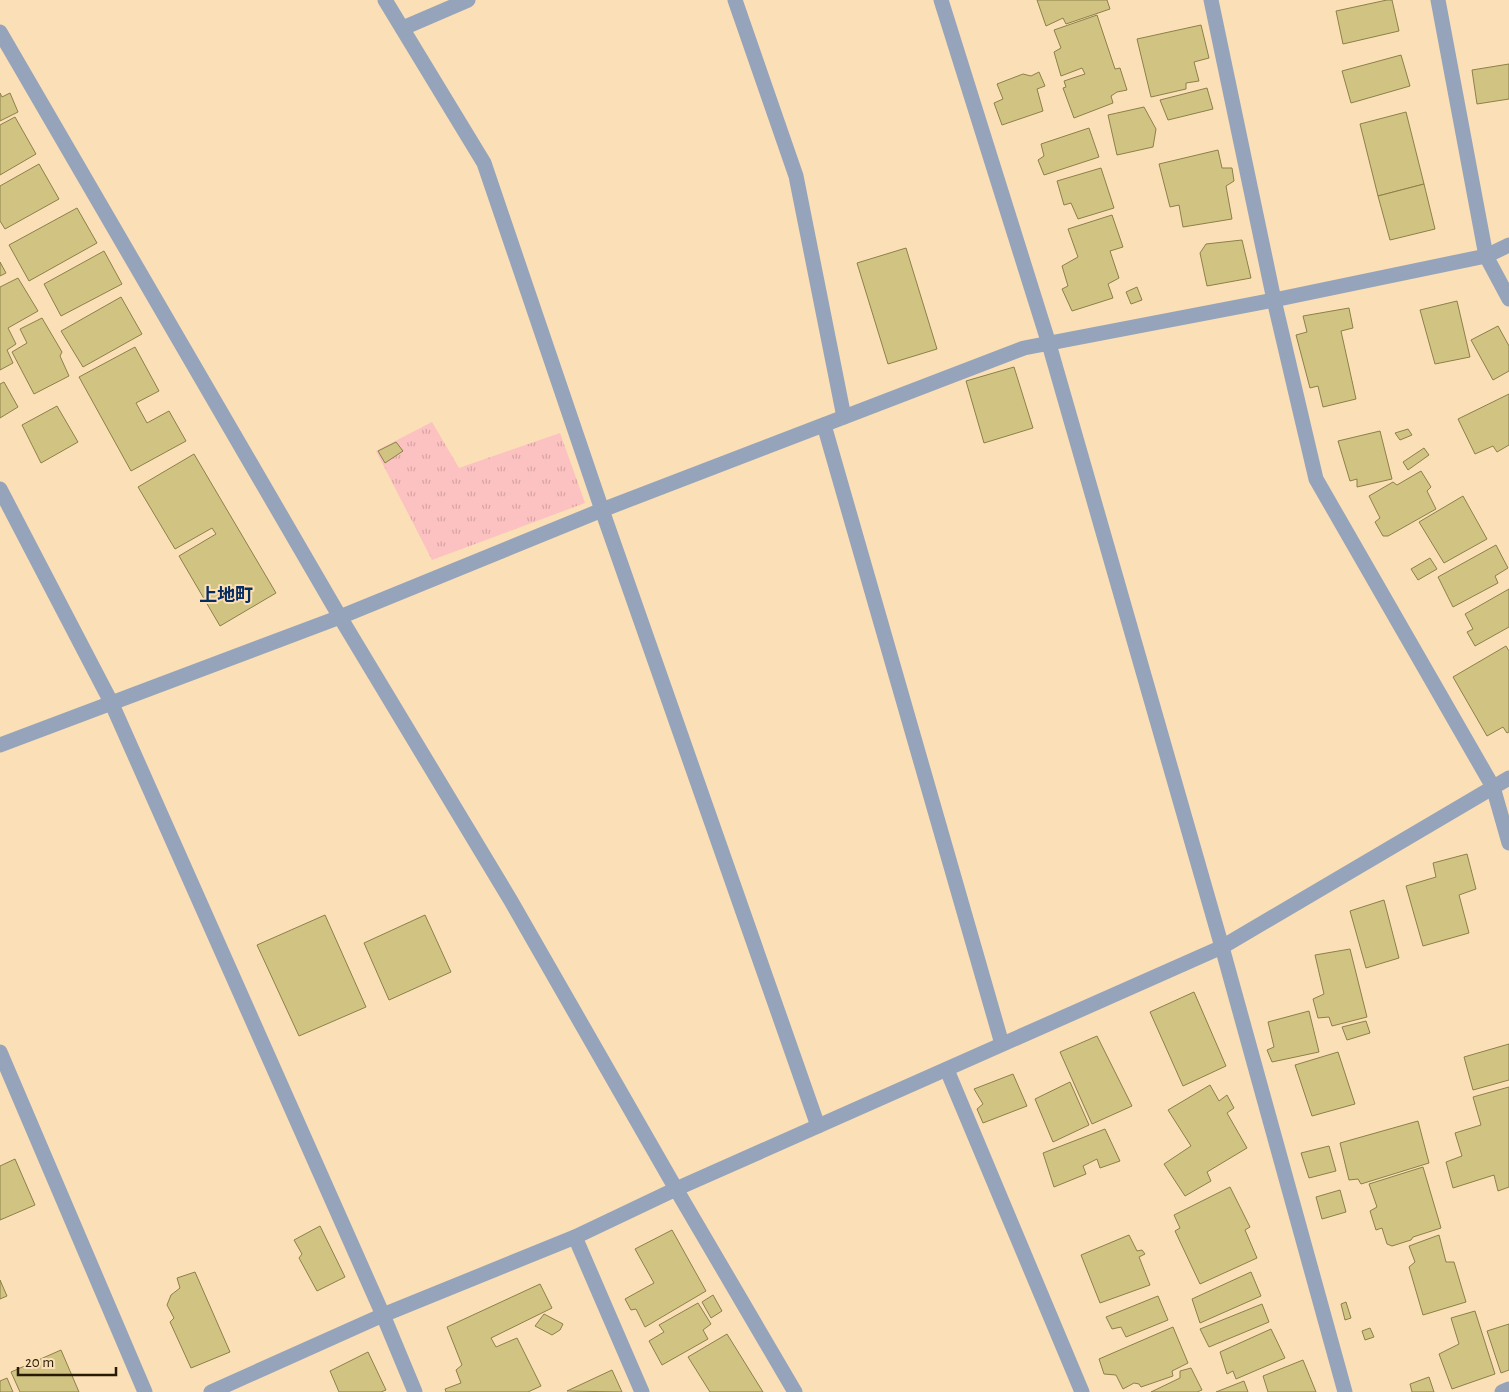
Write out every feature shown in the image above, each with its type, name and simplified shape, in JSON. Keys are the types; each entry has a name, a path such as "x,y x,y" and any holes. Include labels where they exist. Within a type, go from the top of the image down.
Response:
{"street":[{"path":"385,0 484,163 602,510 818,1126"},
{"path":"403,28 468,0"},
{"path":"735,0 796,176 844,417"},
{"path":"941,0 1048,344 1222,947 1345,1392"},
{"path":"1210,0 1274,300 1316,479 1493,787 1509,843"},
{"path":"1438,0 1486,256 1509,299"},
{"path":"0,32 340,617 511,901 795,1392"},
{"path":"0,745 340,617 602,510 1024,348 1274,300 1486,256 1509,245"},
{"path":"824,425 1002,1044"},
{"path":"0,489 111,702 415,1392"},
{"path":"211,1392 383,1316 575,1236 676,1189 1222,947 1509,778"},
{"path":"0,1052 145,1392"},
{"path":"947,1070 1082,1392"},
{"path":"575,1236 642,1392"},
{"path":"1502,1392 1509,1389"}],"green space":[{"path":"432,422 459,468 560,433 585,503 432,560 376,451"}],"building":[{"path":"1037,0 1107,0 1110,9 1066,24 1063,18 1046,26"},
{"path":"1392,0 1399,31 1343,44 1336,11"},
{"path":"1097,15 1115,69 1120,68 1127,90 1117,92 1111,96 1113,103 1074,118 1063,88 1066,87 1064,81 1085,74 1082,68 1061,76 1054,52 1061,48 1054,30"},
{"path":"1201,25 1209,58 1194,62 1199,81 1186,83 1186,89 1151,97 1137,39"},
{"path":"1401,55 1410,86 1351,103 1342,71"},
{"path":"1509,64 1509,99 1477,104 1472,70"},
{"path":"1039,72 1045,86 1037,89 1043,111 1002,125 994,103 1003,99 997,84 1023,74 1031,76"},
{"path":"1207,88 1213,109 1168,120 1160,100"},
{"path":"0,93 2,97 10,93 18,112 0,121"},
{"path":"1144,107 1156,129 1153,147 1117,155 1108,115"},
{"path":"1406,112 1424,184 1378,196 1360,124"},
{"path":"15,117 36,154 0,175 0,125"},
{"path":"1089,128 1099,157 1044,175 1038,160 1044,156 1041,144"},
{"path":"1218,150 1222,168 1232,168 1234,181 1226,186 1232,219 1183,227 1179,205 1170,207 1159,164"},
{"path":"39,164 59,199 5,229 0,221 0,186"},
{"path":"1101,168 1114,208 1078,219 1071,203 1064,205 1057,181"},
{"path":"1424,184 1435,229 1390,240 1378,196"},
{"path":"77,208 97,243 29,281 9,245"},
{"path":"1112,215 1123,247 1110,251 1119,278 1108,284 1113,298 1072,311 1062,289 1068,286 1062,266 1078,257 1068,229"},
{"path":"1242,240 1251,278 1207,286 1200,253 1206,244"},
{"path":"906,248 937,349 888,364 857,263"},
{"path":"104,251 122,284 61,316 44,284"},
{"path":"0,262 6,273 0,276"},
{"path":"18,278 38,311 8,328 16,344 7,350 13,363 0,370 0,287"},
{"path":"1137,287 1142,300 1131,304 1126,292"},
{"path":"121,297 142,334 83,367 61,331"},
{"path":"1457,301 1470,357 1435,364 1420,310"},
{"path":"1349,308 1353,328 1341,331 1356,399 1323,407 1318,386 1310,388 1296,335 1307,332 1303,316"},
{"path":"42,318 62,352 60,356 69,376 34,394 12,352 27,343 20,329"},
{"path":"1498,326 1509,346 1509,371 1493,380 1471,340"},
{"path":"135,347 159,391 136,403 147,423 169,411 186,441 131,471 79,377"},
{"path":"1014,367 1033,428 984,443 966,381"},
{"path":"4,382 18,407 0,418 0,384"},
{"path":"1509,394 1509,445 1497,452 1493,446 1475,454 1458,419"},
{"path":"57,406 78,442 41,463 22,425"},
{"path":"1408,429 1412,435 1400,440 1395,433"},
{"path":"1380,431 1392,479 1357,487 1357,479 1350,481 1338,441"},
{"path":"396,442 403,451 385,463 378,451"},
{"path":"1424,448 1429,455 1408,470 1403,462"},
{"path":"194,454 276,593 220,626 179,556 216,534 212,528 175,549 138,487"},
{"path":"1421,471 1431,487 1427,491 1436,509 1388,536 1383,536 1375,522 1380,518 1369,496 1393,482 1397,485"},
{"path":"1463,496 1487,539 1444,563 1419,522"},
{"path":"1496,545 1508,568 1495,576 1498,583 1453,607 1438,577"},
{"path":"1430,558 1437,569 1418,580 1411,569"},
{"path":"1509,589 1509,627 1475,646 1467,632 1473,629 1465,614"},
{"path":"1506,646 1509,651 1509,732 1507,733 1503,727 1487,736 1453,677"},
{"path":"1467,854 1476,889 1459,895 1469,933 1423,946 1406,886 1436,877 1433,863"},
{"path":"1384,900 1399,958 1366,968 1350,911"},
{"path":"325,915 366,1007 299,1036 257,945"},
{"path":"425,915 451,972 389,1000 364,943"},
{"path":"1350,949 1367,1017 1332,1026 1329,1017 1318,1018 1313,999 1324,994 1315,955"},
{"path":"1194,992 1226,1066 1183,1086 1150,1012"},
{"path":"1309,1011 1319,1052 1272,1062 1267,1050 1274,1047 1268,1022"},
{"path":"1366,1021 1370,1033 1347,1040 1342,1027"},
{"path":"1097,1036 1132,1106 1092,1124 1060,1052"},
{"path":"1509,1044 1509,1080 1473,1090 1464,1057"},
{"path":"1338,1052 1355,1104 1312,1116 1295,1065"},
{"path":"1013,1074 1027,1106 983,1123 977,1109 983,1104 974,1089"},
{"path":"1070,1082 1089,1125 1053,1142 1035,1099"},
{"path":"1210,1085 1219,1101 1227,1095 1234,1108 1227,1113 1247,1148 1207,1172 1211,1181 1185,1196 1164,1164 1191,1146 1168,1110"},
{"path":"1509,1087 1509,1187 1498,1191 1494,1175 1453,1188 1446,1162 1462,1156 1455,1133 1481,1125 1473,1097"},
{"path":"1418,1121 1429,1163 1361,1184 1358,1179 1349,1180 1340,1143"},
{"path":"1105,1129 1120,1161 1100,1168 1097,1159 1083,1166 1086,1174 1054,1187 1043,1153"},
{"path":"1329,1146 1336,1171 1309,1178 1301,1153"},
{"path":"15,1159 35,1205 0,1220 0,1166"},
{"path":"1423,1167 1441,1228 1392,1246 1387,1244 1382,1228 1376,1230 1370,1211 1377,1207 1369,1184"},
{"path":"1230,1187 1250,1227 1245,1230 1257,1258 1200,1284 1175,1231 1180,1228 1174,1215"},
{"path":"1340,1190 1346,1212 1322,1219 1316,1197"},
{"path":"320,1226 345,1277 317,1291 299,1258 302,1254 294,1240"},
{"path":"672,1230 706,1291 645,1327 636,1309 631,1310 625,1299 654,1283 635,1249"},
{"path":"1129,1235 1137,1251 1142,1250 1145,1254 1139,1257 1150,1285 1100,1303 1081,1255"},
{"path":"1439,1235 1446,1262 1454,1262 1466,1302 1423,1315 1409,1267 1415,1262 1409,1246"},
{"path":"195,1272 230,1352 191,1368 170,1322 174,1318 167,1305 171,1295 180,1288 177,1278"},
{"path":"1251,1272 1261,1296 1200,1323 1192,1299"},
{"path":"0,1280 7,1296 0,1299"},
{"path":"540,1284 552,1308 491,1338 496,1347 517,1338 541,1386 528,1392 446,1392 445,1389 461,1383 456,1370 462,1365 447,1327"},
{"path":"713,1295 722,1311 711,1318 702,1302"},
{"path":"1158,1296 1168,1320 1126,1337 1121,1327 1112,1329 1106,1317"},
{"path":"1346,1302 1351,1318 1345,1320 1341,1304"},
{"path":"698,1303 711,1324 703,1330 708,1339 662,1365 649,1341 664,1332 659,1325"},
{"path":"1262,1304 1269,1322 1209,1347 1200,1329"},
{"path":"1475,1311 1495,1374 1452,1389 1439,1354 1459,1344 1451,1318"},
{"path":"544,1314 563,1324 560,1330 552,1335 535,1326"},
{"path":"1509,1324 1509,1370 1501,1373 1487,1331"},
{"path":"1173,1327 1188,1363 1172,1371 1173,1376 1141,1387 1139,1384 1134,1383 1123,1389 1116,1375 1104,1374 1099,1359"},
{"path":"1370,1328 1374,1337 1365,1340 1362,1331"},
{"path":"1271,1329 1285,1358 1236,1379 1233,1371 1227,1374 1220,1352"},
{"path":"727,1334 763,1392 710,1392 688,1357"},
{"path":"61,1350 79,1392 20,1392 11,1372"},
{"path":"368,1352 386,1390 381,1392 339,1392 330,1371"},
{"path":"1303,1360 1316,1392 1268,1392 1263,1376"},
{"path":"1191,1368 1202,1390 1197,1392 1151,1392 1180,1378 1180,1371"},
{"path":"612,1370 622,1392 567,1391"},
{"path":"1429,1377 1434,1392 1412,1392 1410,1384"},
{"path":"7,1378 13,1392 0,1392 0,1381"},
{"path":"1244,1381 1248,1392 1216,1392"}],"district":[{"name":"上地町","path":"226,596"}]}
